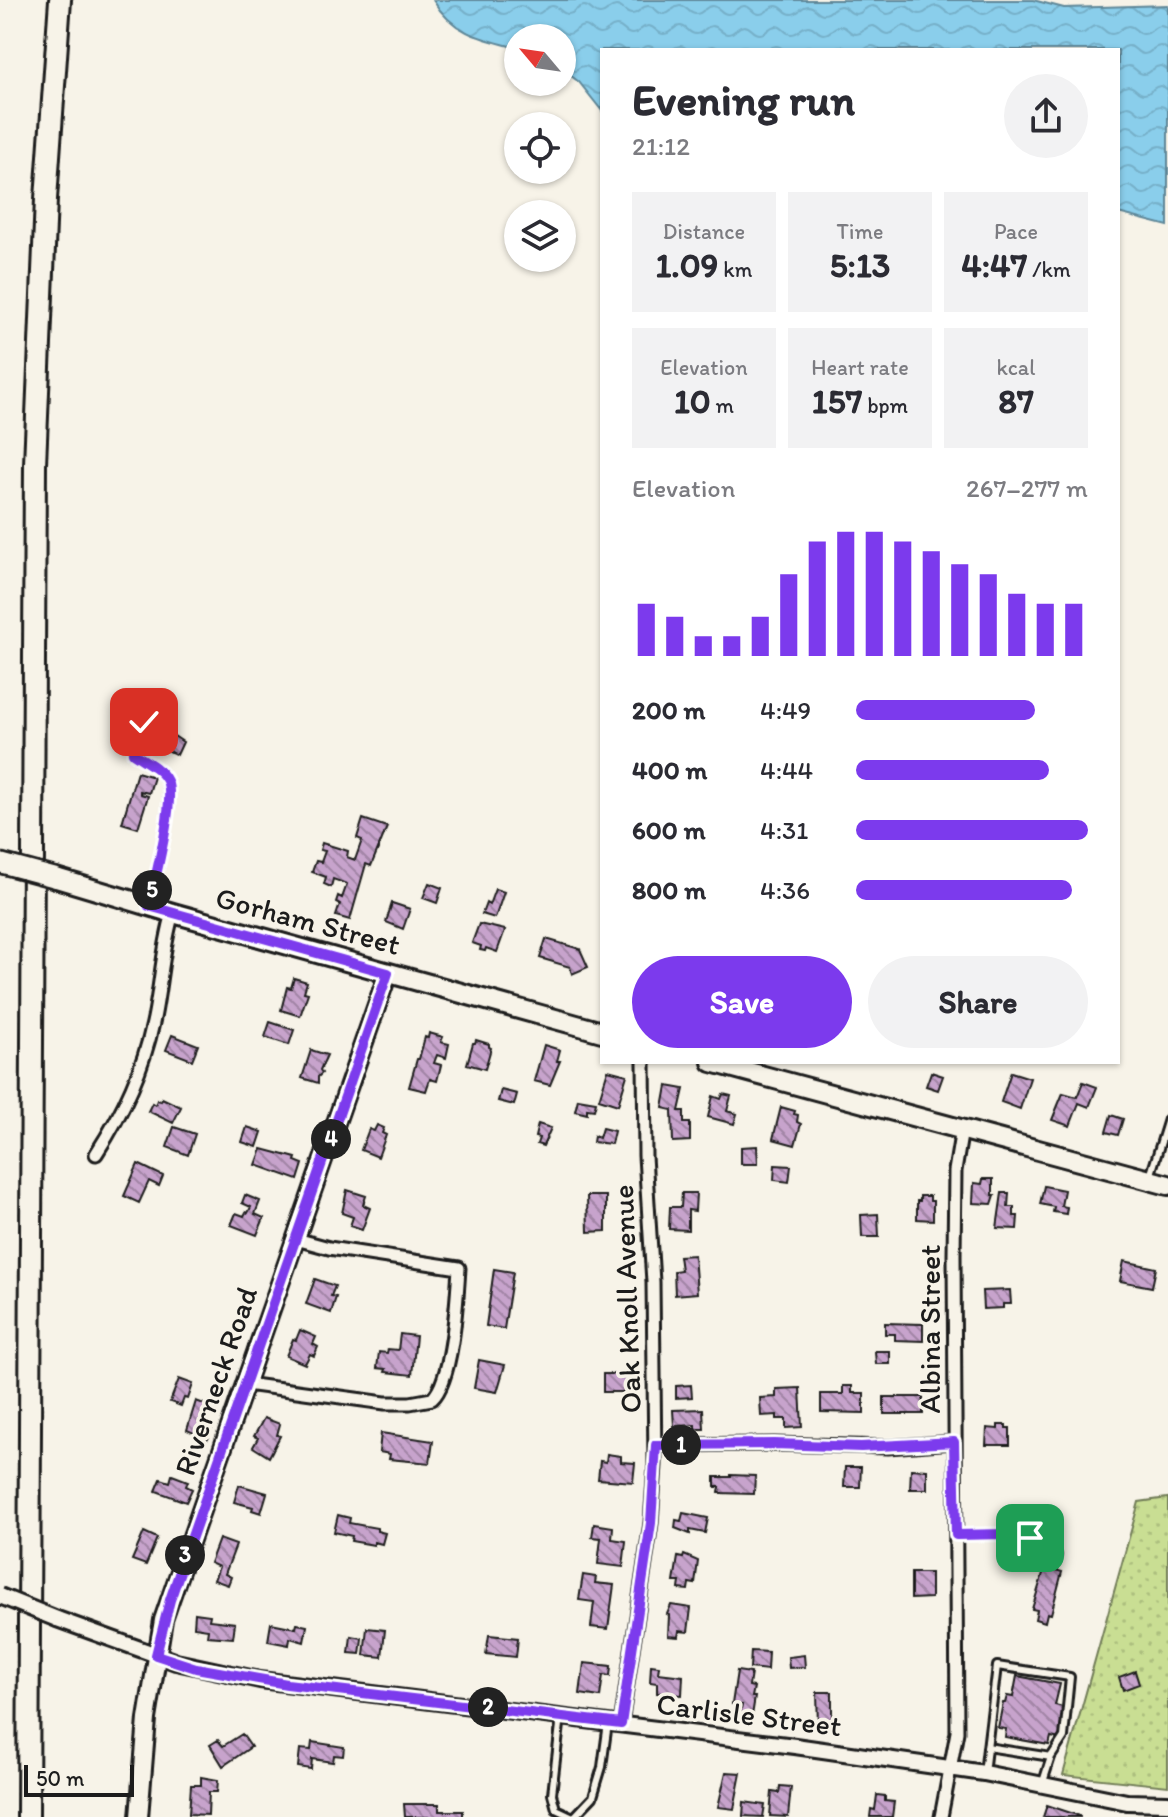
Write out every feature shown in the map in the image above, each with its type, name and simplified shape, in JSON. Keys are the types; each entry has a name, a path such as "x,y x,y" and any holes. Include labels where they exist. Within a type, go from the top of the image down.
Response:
{"highway":[{"path":"28,1817 35,464 46,199 60,0"}],"main road":[{"name":"Gorham Street","path":"0,863 600,1031"},
{"name":"Riverneck Road","path":"139,1817 156,1655 170,1600 388,973"},
{"path":"719,1064 1168,1185"}],"street":[{"path":"96,1154 117,1118 144,1056 153,1023 165,940 173,913"},
{"name":"Oak Knoll Avenue","path":"615,1723 651,1523 656,1445 644,1064"},
{"name":"Albina Street","path":"941,1817 957,1732 955,1171 962,1129"},
{"path":"245,1384 398,1404 432,1399 441,1389 451,1346 459,1268 329,1248 296,1239"},
{"path":"656,1445 861,1447 954,1442"},
{"name":"Carlisle Street","path":"0,1596 196,1668 273,1682 561,1716 951,1768 1127,1802 1168,1803"}],"lane":[{"path":"144,722 132,738 133,753 158,770 168,783 166,821 149,906"},
{"path":"1149,1180 1168,1119"},
{"path":"956,1535 1005,1534 1030,1538 1057,1555 1054,1565"},
{"path":"984,1773 997,1666 1070,1677 1064,1737 1051,1757 1042,1785"},
{"path":"561,1716 552,1794 556,1809 573,1817 593,1797 615,1723"},
{"path":"987,1747 1051,1757"}],"green space":[{"path":"1168,1498 1168,1786 1063,1775 1139,1502"}],"water":[{"path":"433,0 1033,0 1064,8 1168,5 1168,226 1120,214 1120,48 600,48 600,108 576,80 576,24 504,24 504,44 470,33 450,21"}],"building":[{"path":"159,732 166,736 168,732 183,742 177,755 153,743"},
{"path":"137,772 154,777 149,793 140,791 140,794 148,796 138,828 122,823"},
{"path":"363,819 387,827 371,866 366,864 350,920 336,916 340,904 336,902 338,896 342,898 347,884 333,879 331,887 324,884 326,877 312,872 325,851 320,850 322,843 348,851 347,857 355,860 362,840 357,838"},
{"path":"429,883 442,888 437,903 423,898"},
{"path":"495,889 504,892 495,918 482,914"},
{"path":"392,903 410,909 403,929 386,922"},
{"path":"479,924 505,930 497,952 486,948 485,951 480,950 481,946 472,943"},
{"path":"546,939 580,949 588,967 572,974 570,967 540,958"},
{"path":"294,978 307,982 304,992 308,993 300,1016 281,1010 287,987 291,988"},
{"path":"270,1022 294,1030 289,1045 265,1037"},
{"path":"429,1033 443,1037 441,1042 449,1044 446,1058 437,1055 434,1063 441,1065 437,1081 430,1079 426,1091 409,1087"},
{"path":"172,1035 198,1045 192,1060 166,1050"},
{"path":"476,1040 489,1044 491,1048 485,1069 467,1064"},
{"path":"544,1045 560,1050 557,1061 560,1061 550,1085 534,1081"},
{"path":"311,1050 327,1055 318,1083 302,1078"},
{"path":"608,1070 627,1075 618,1105 599,1099"},
{"path":"931,1072 943,1076 938,1090 926,1086"},
{"path":"1011,1072 1030,1078 1020,1109 1001,1102"},
{"path":"1083,1082 1097,1087 1089,1107 1079,1103 1070,1126 1052,1120 1063,1093 1077,1097"},
{"path":"667,1086 684,1089 679,1111 684,1111 684,1123 690,1123 690,1141 673,1142 672,1110 663,1108"},
{"path":"501,1090 517,1094 514,1105 498,1101"},
{"path":"723,1094 731,1096 727,1111 737,1114 734,1124 708,1117 713,1096 721,1099"},
{"path":"162,1098 181,1107 173,1123 148,1111 152,1103 155,1105"},
{"path":"578,1099 596,1102 594,1110 587,1109 587,1114 575,1111"},
{"path":"781,1107 798,1115 797,1122 801,1124 795,1145 773,1139"},
{"path":"1111,1115 1123,1119 1118,1135 1106,1132"},
{"path":"538,1124 551,1128 543,1146 537,1144 539,1138 535,1137"},
{"path":"377,1125 384,1128 382,1133 386,1135 378,1157 361,1150 369,1129 374,1131"},
{"path":"174,1127 195,1134 188,1155 167,1147"},
{"path":"247,1127 262,1132 257,1147 242,1142"},
{"path":"602,1128 614,1131 611,1144 593,1142 594,1136 599,1138"},
{"path":"757,1146 758,1164 741,1164 741,1147"},
{"path":"262,1149 296,1158 295,1161 303,1164 298,1180 256,1165"},
{"path":"138,1164 163,1176 159,1186 149,1181 139,1203 124,1196"},
{"path":"775,1165 791,1166 789,1182 774,1180"},
{"path":"983,1179 993,1179 995,1195 992,1204 973,1203 974,1183 982,1184"},
{"path":"1044,1186 1064,1190 1061,1206 1067,1207 1066,1214 1053,1212 1054,1207 1040,1204"},
{"path":"347,1190 366,1196 363,1205 370,1208 362,1230 350,1226 353,1217 342,1213"},
{"path":"682,1193 696,1193 695,1211 688,1210 688,1230 669,1229 670,1207 681,1207"},
{"path":"1002,1193 1009,1193 1008,1207 1014,1207 1014,1216 1018,1216 1017,1229 997,1228"},
{"path":"245,1195 260,1201 255,1214 264,1218 257,1235 231,1225 236,1213 244,1216 251,1207 242,1203"},
{"path":"587,1196 606,1196 606,1231 588,1232"},
{"path":"920,1196 930,1196 930,1201 933,1201 933,1220 917,1219"},
{"path":"878,1214 879,1237 862,1237 861,1215"},
{"path":"694,1255 697,1293 675,1295 674,1271 681,1270 679,1256"},
{"path":"1124,1261 1156,1268 1152,1287 1120,1281"},
{"path":"494,1269 513,1272 504,1329 486,1326"},
{"path":"315,1279 335,1286 331,1296 336,1297 331,1313 306,1304"},
{"path":"1010,1290 1011,1304 1003,1304 1003,1308 983,1309 982,1291"},
{"path":"885,1323 923,1324 923,1341 895,1340 895,1334 885,1334"},
{"path":"300,1330 316,1337 313,1344 318,1347 305,1364 286,1356"},
{"path":"400,1334 416,1336 412,1375 377,1368 379,1352 398,1350"},
{"path":"875,1351 890,1351 890,1364 876,1364"},
{"path":"479,1360 505,1365 497,1392 474,1388"},
{"path":"603,1374 632,1374 632,1392 603,1392"},
{"path":"179,1379 193,1384 188,1399 184,1398 181,1406 170,1402"},
{"path":"691,1385 692,1397 676,1398 676,1386"},
{"path":"843,1386 852,1386 852,1393 864,1393 864,1413 821,1412 821,1394 843,1394"},
{"path":"800,1388 802,1427 786,1428 786,1419 777,1419 777,1415 761,1416 760,1398 776,1397 776,1389"},
{"path":"884,1397 923,1397 923,1414 884,1414"},
{"path":"196,1401 207,1405 201,1420 213,1425 208,1439 187,1430"},
{"path":"703,1409 704,1429 695,1429 695,1425 674,1426 673,1410"},
{"path":"264,1418 280,1424 277,1435 280,1436 269,1457 253,1447 258,1438 254,1436"},
{"path":"998,1425 1010,1428 1010,1445 986,1445 987,1428 998,1429"},
{"path":"381,1433 433,1441 430,1463 389,1459 390,1454 379,1452"},
{"path":"607,1454 621,1456 621,1462 635,1463 633,1482 598,1479 600,1461 606,1462"},
{"path":"845,1467 861,1467 860,1487 844,1487"},
{"path":"911,1469 927,1470 927,1489 910,1489"},
{"path":"172,1475 188,1481 186,1486 192,1489 186,1502 156,1491 161,1479 170,1482"},
{"path":"755,1476 754,1494 719,1493 720,1487 715,1487 715,1477"},
{"path":"239,1485 267,1493 261,1513 252,1510 253,1507 234,1502"},
{"path":"683,1513 708,1518 705,1533 690,1530 690,1534 675,1528 676,1520 681,1521"},
{"path":"338,1515 350,1518 349,1523 377,1528 377,1531 385,1533 382,1544 351,1541 352,1536 334,1532"},
{"path":"594,1524 613,1527 612,1539 626,1541 623,1567 598,1564 601,1538 592,1537"},
{"path":"144,1532 157,1538 146,1565 132,1560"},
{"path":"219,1539 236,1545 225,1574 231,1577 228,1585 214,1580 219,1567 210,1563"},
{"path":"684,1555 698,1561 695,1584 689,1583 688,1590 679,1589 680,1582 674,1582 678,1557 683,1558"},
{"path":"1045,1567 1062,1572 1051,1614 1047,1613 1045,1622 1035,1619 1037,1610 1032,1609"},
{"path":"911,1573 931,1573 931,1598 911,1599"},
{"path":"583,1575 596,1577 595,1583 614,1585 608,1629 591,1627 594,1602 579,1600"},
{"path":"671,1605 691,1608 688,1632 679,1631 678,1637 668,1636 667,1614"},
{"path":"195,1613 210,1615 209,1620 235,1623 233,1638 207,1636 208,1629 194,1627"},
{"path":"271,1623 296,1628 297,1624 307,1626 304,1642 290,1638 289,1645 268,1641"},
{"path":"367,1628 385,1630 382,1657 364,1655"},
{"path":"489,1635 518,1638 516,1657 486,1654"},
{"path":"351,1636 362,1638 360,1654 349,1653"},
{"path":"751,1651 768,1652 767,1670 750,1668"},
{"path":"804,1655 805,1667 789,1668 788,1657"},
{"path":"584,1663 611,1666 610,1676 603,1675 600,1697 580,1694"},
{"path":"651,1665 659,1666 658,1673 683,1676 682,1695 657,1693 657,1683 650,1682"},
{"path":"737,1671 751,1673 749,1686 754,1687 752,1697 755,1697 751,1722 739,1720 742,1705 732,1704"},
{"path":"1135,1671 1139,1684 1123,1690 1119,1677"},
{"path":"1017,1676 1060,1684 1055,1705 1063,1707 1060,1739 1051,1737 1049,1745 1005,1737 1006,1729 998,1728 1003,1703 1007,1696 1013,1697"},
{"path":"817,1692 832,1692 832,1726 818,1726"},
{"path":"242,1734 251,1747 223,1766 210,1745 218,1740 223,1746"},
{"path":"312,1742 344,1747 343,1756 334,1755 333,1762 312,1759 311,1769 298,1767 300,1749 311,1750"},
{"path":"726,1772 741,1773 734,1809 718,1807"},
{"path":"201,1777 218,1780 217,1792 209,1792 208,1815 189,1814 191,1785 201,1785"},
{"path":"780,1786 791,1787 788,1817 770,1816 772,1792 779,1793"},
{"path":"877,1795 885,1796 885,1801 894,1802 892,1817 870,1817 871,1809 875,1810"},
{"path":"744,1802 765,1805 763,1817 743,1816"},
{"path":"404,1804 439,1804 439,1811 463,1811 463,1817 405,1817"},
{"path":"1047,1805 1080,1816 1080,1817 1043,1817"}],"route":[{"path":"144,722 132,738 133,753 158,770 168,783 166,821 149,906 388,973 163,1620 156,1655 196,1668 313,1688 621,1724 651,1523 656,1445 861,1447 954,1442 956,1535 1005,1534 1030,1538"}]}
